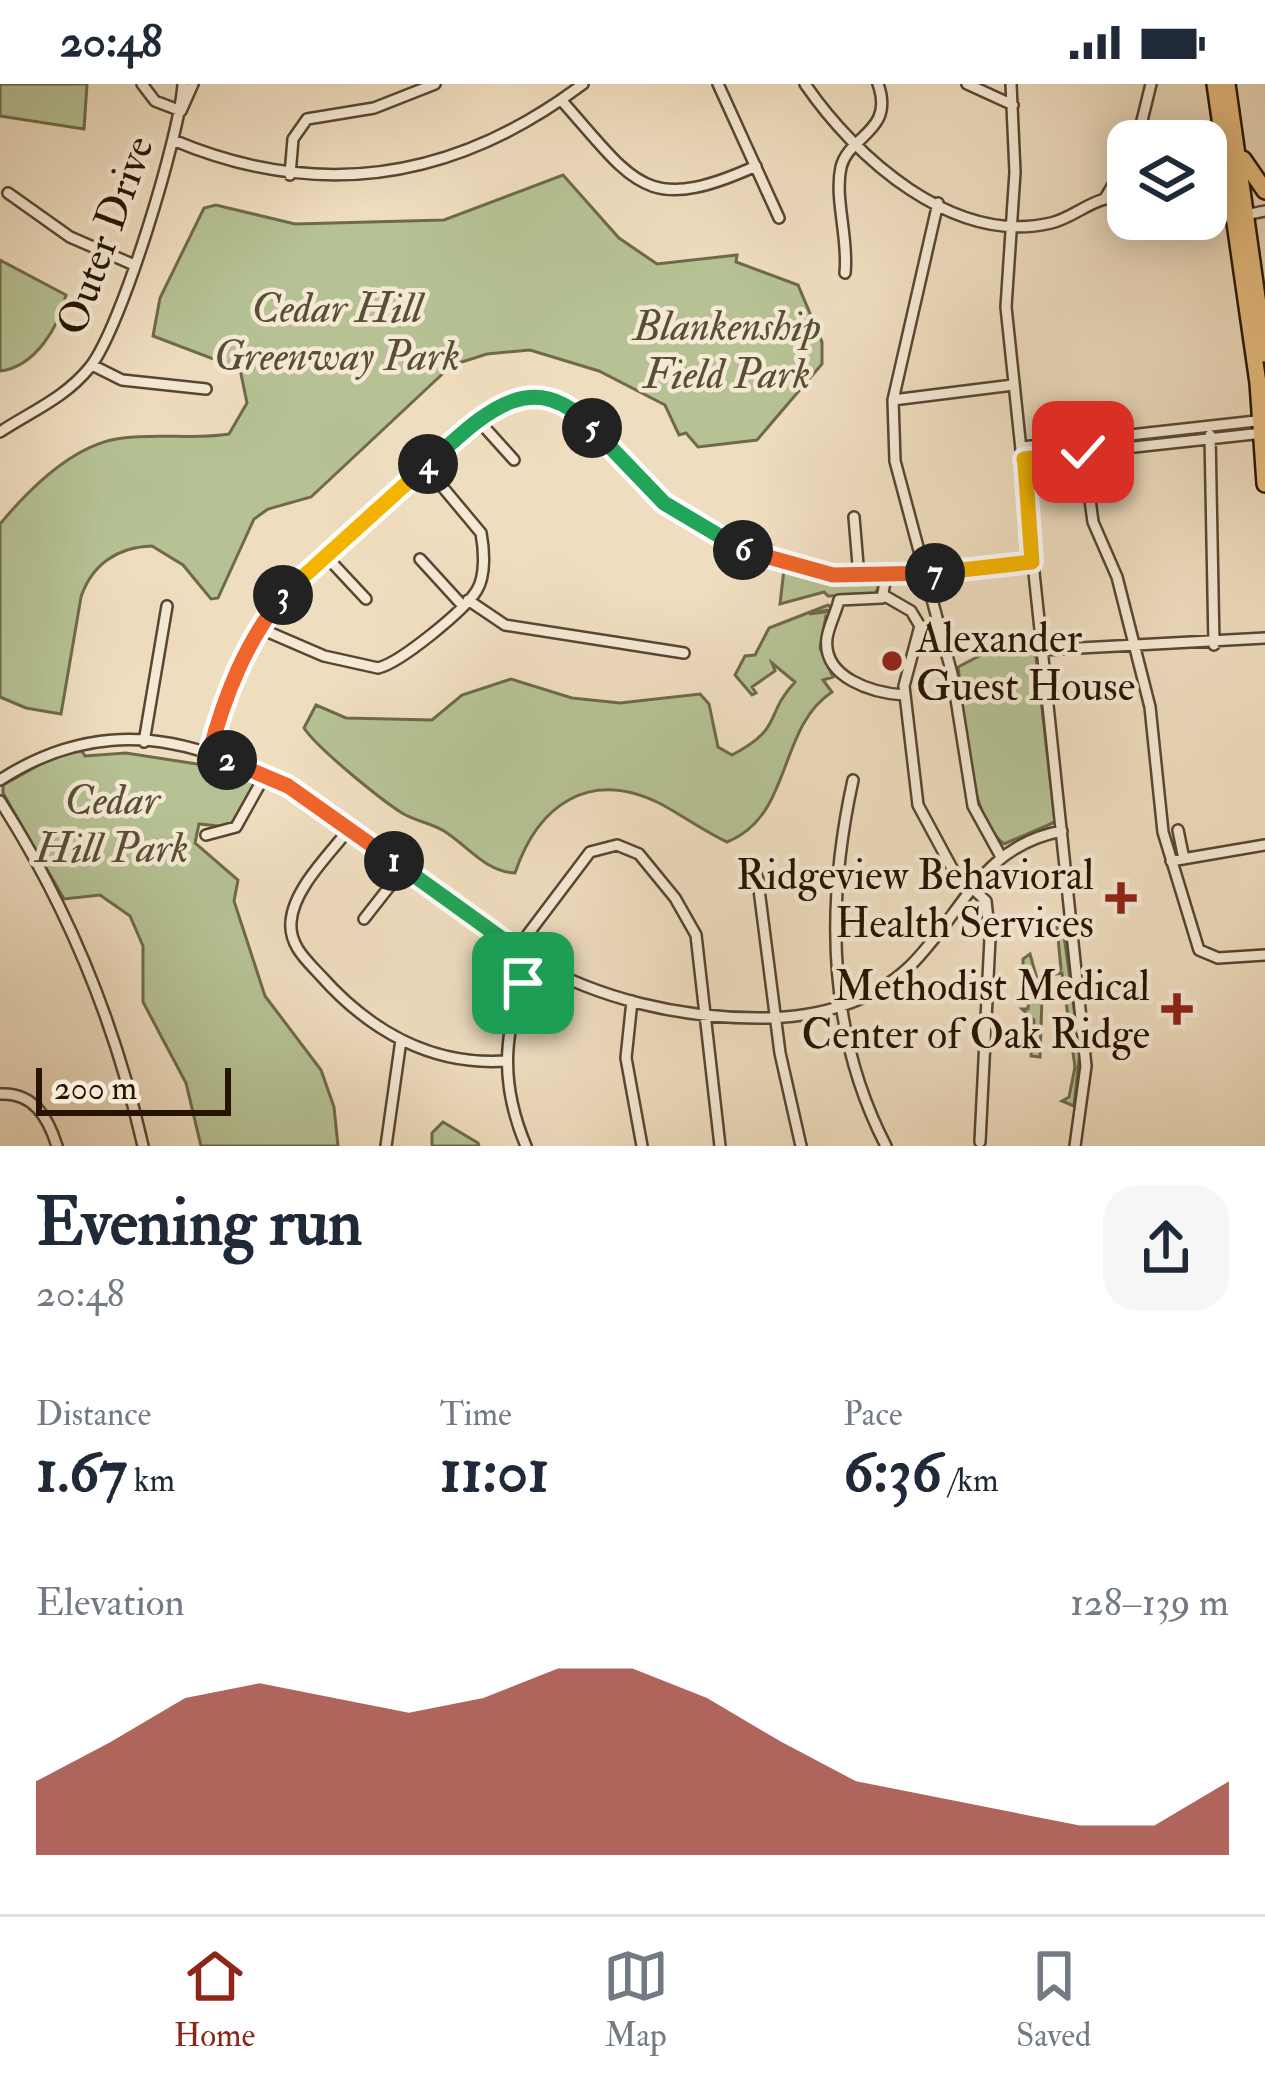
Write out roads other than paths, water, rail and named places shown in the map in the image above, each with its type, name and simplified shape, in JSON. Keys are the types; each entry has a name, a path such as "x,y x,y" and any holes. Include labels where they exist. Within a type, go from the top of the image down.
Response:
{"highway":[{"path":"1215,84 1244,164 1265,191"},
{"path":"1227,84 1264,427 1265,484"},
{"path":"1240,216 1265,354"}],"street":[{"path":"142,84 155,101 181,111 193,84"},
{"name":"Outer Drive","path":"0,432 59,398 92,364 114,324 173,140 183,84"},
{"path":"290,175 293,139 307,118 374,108 435,84"},
{"path":"173,140 237,165 290,175 361,174 432,161 506,135 584,84"},
{"path":"718,84 779,218"},
{"path":"805,84 855,148 886,174 938,203 1010,224 1046,224 1107,195"},
{"path":"845,273 840,170 876,123 881,102 878,84"},
{"path":"967,84 1013,105"},
{"path":"1011,84 1006,307 1086,1066 1075,1146"},
{"path":"1142,120 1151,84"},
{"path":"562,100 623,169 662,192 697,190 756,166"},
{"path":"8,194 70,237 133,264"},
{"path":"938,203 893,400 897,481 952,674 974,806 1000,856"},
{"path":"1227,217 1265,211"},
{"path":"92,364 122,380 206,389"},
{"path":"893,400 1013,385"},
{"path":"209,754 226,694 259,628 324,554 478,420 518,399 560,403 582,418 664,503 710,535 785,566 886,577 1032,562"},
{"path":"478,420 514,460"},
{"path":"1162,437 1209,425 1264,427"},
{"path":"1209,425 1214,645"},
{"path":"1023,453 1162,437 1210,438 1264,427"},
{"path":"1082,446 1094,522 1118,578 1131,649 1150,707 1171,861 1199,950 1218,958 1265,955"},
{"path":"259,628 323,656 378,668 407,652 465,603 480,584 481,533 425,466"},
{"path":"854,517 859,577"},
{"path":"324,554 366,599"},
{"path":"420,559 465,603 505,625 684,652"},
{"path":"885,596 886,577"},
{"path":"885,596 872,602 839,600 826,640 836,670 847,679 904,694"},
{"path":"885,596 911,610 920,626 904,694 918,805 926,828 986,901 980,1142"},
{"path":"144,742 167,606"},
{"path":"1043,650 1214,645 1265,638"},
{"path":"0,780 56,750 144,742 209,754 266,775 350,829 533,961 632,1001 706,1016 776,1018 843,1007 911,965 970,886 1000,856 1036,837 1062,831"},
{"path":"206,835 236,826 266,775"},
{"path":"853,780 835,881 843,1007 858,1084 886,1146"},
{"path":"0,801 55,896 92,976 143,1146"},
{"path":"350,829 296,902 291,934 300,953 338,995 401,1040 447,1059 506,1061"},
{"path":"1178,830 1184,859"},
{"path":"1171,861 1265,845"},
{"path":"516,950 590,852 622,846 639,854 688,918 699,947 720,1146"},
{"path":"756,866 776,1018 801,1146"},
{"path":"364,920 404,868"},
{"path":"526,1146 514,1116 506,1061 511,1010 533,961"},
{"path":"632,1001 626,1058 642,1146"},
{"path":"386,1146 401,1040"},
{"path":"0,1094 17,1094 34,1103 49,1123 57,1146"}],"place":[{"name":"Alexander Guest House","path":"892,661"},
{"name":"Ridgeview Behavioral Health Services","path":"1121,898"},
{"name":"Methodist Medical Center of Oak Ridge","path":"1177,1009"}],"park label":[{"name":"Cedar Hill Greenway Park","path":"337,331"},
{"name":"Blankenship Field Park","path":"727,349"},
{"name":"Cedar Hill Park","path":"112,824"}]}
